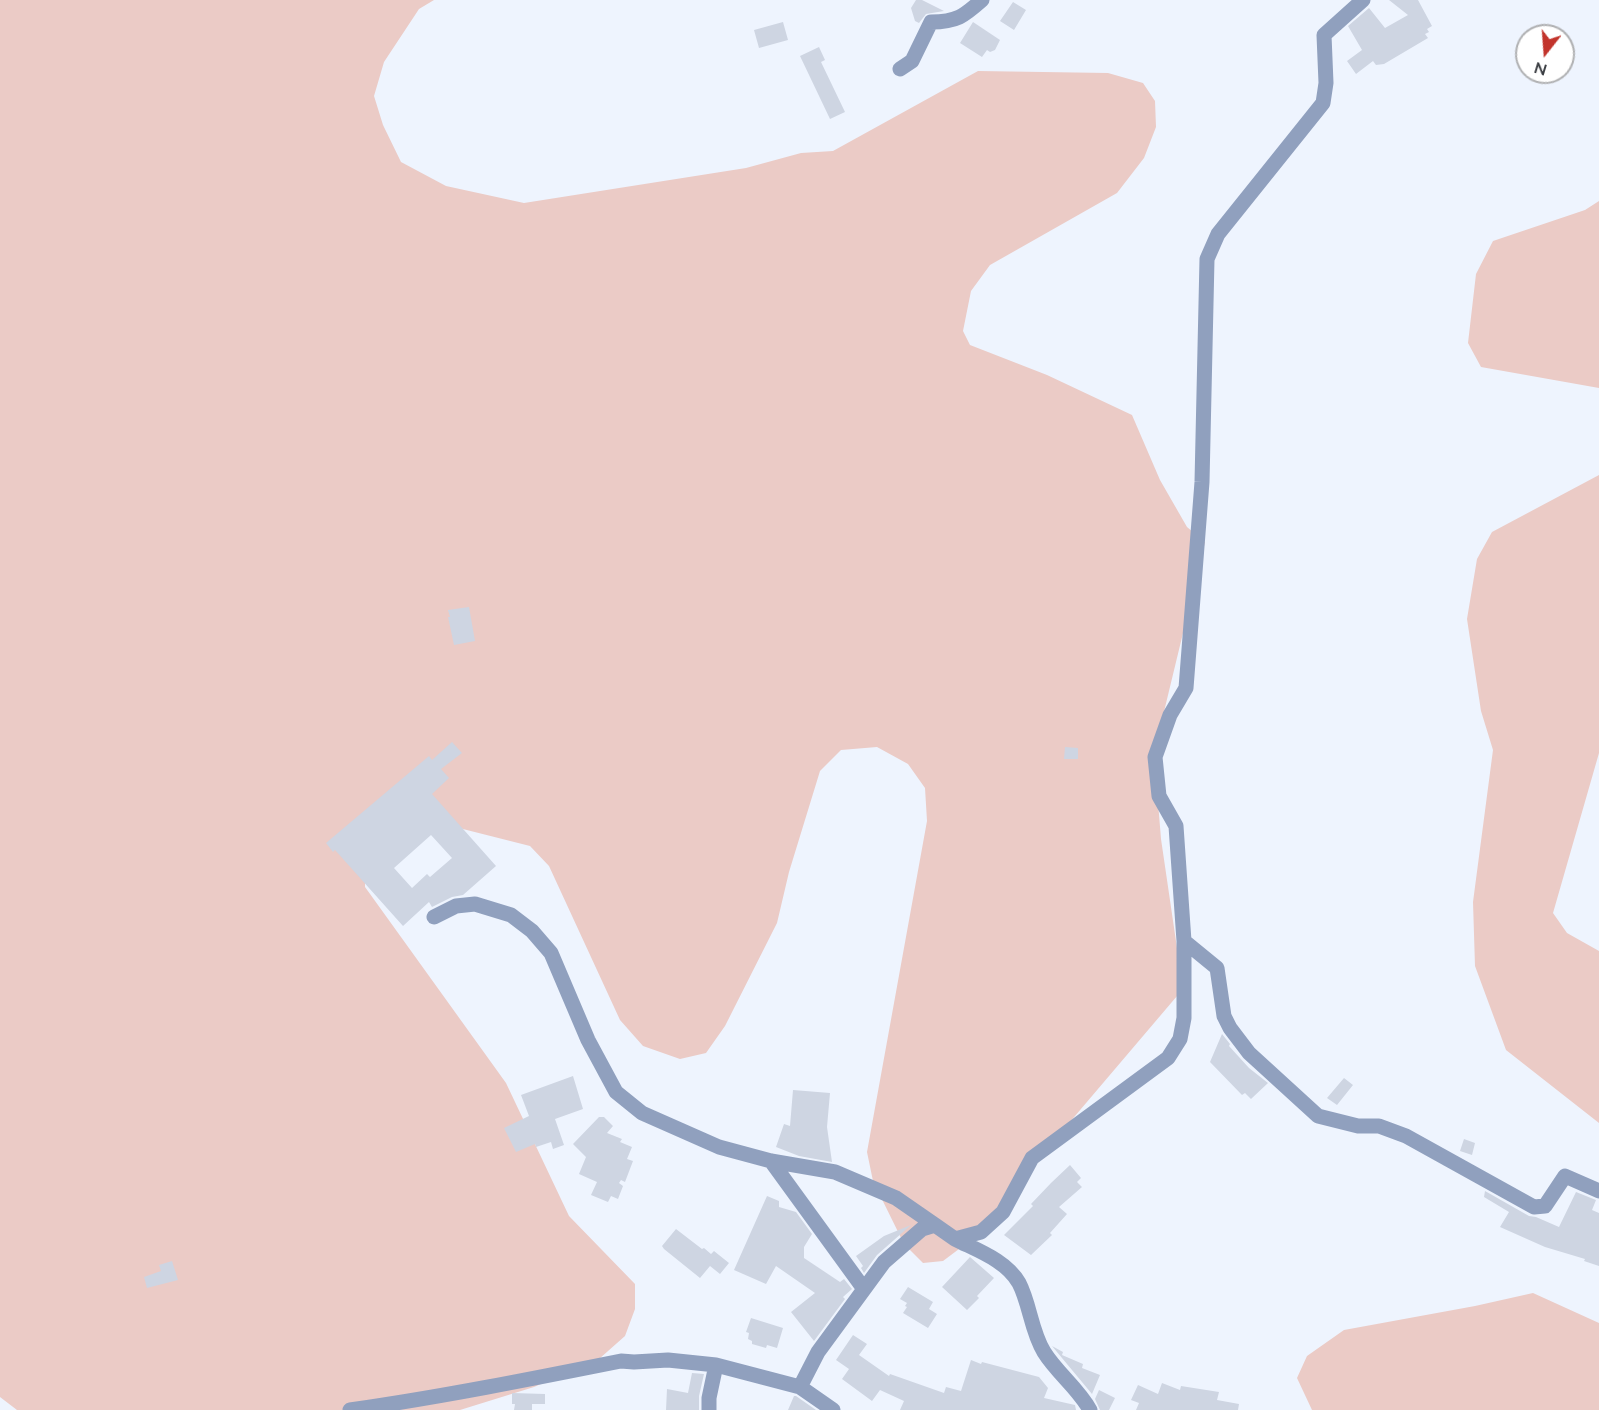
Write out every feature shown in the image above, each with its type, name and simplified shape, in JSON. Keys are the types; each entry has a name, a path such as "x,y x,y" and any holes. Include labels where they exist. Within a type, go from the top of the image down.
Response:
{"street":[{"path":"900,69 912,61 932,22 947,22 961,18 982,0"},
{"path":"955,1239 981,1232 1003,1212 1032,1158 1168,1058 1180,1039 1184,1018 1184,941 1176,826 1159,796 1155,757 1170,715 1186,688 1202,482 1207,259 1218,234 1323,103 1326,83 1324,35 1363,0"},
{"path":"434,917 456,906 475,904 511,915 532,930 551,953 588,1040 616,1092 642,1113 718,1147 771,1161 835,1172 896,1198 955,1239 1001,1263 1018,1282 1044,1353 1083,1397 1089,1410"},
{"path":"1184,941 1217,968 1224,1016 1249,1053 1318,1116 1358,1126 1379,1126 1406,1136 1534,1207 1545,1206 1565,1176 1599,1191"},
{"path":"771,1161 864,1289"},
{"path":"800,1387 818,1352 884,1262 921,1229 935,1225"},
{"path":"350,1410 416,1401 621,1361 668,1360 716,1365 800,1387 833,1410"},
{"path":"710,1410 709,1398 716,1365"}],"shaded area":[{"path":"0,0 434,0 419,9 384,62 374,96 383,125 401,162 446,186 524,203 746,168 801,153 833,151 978,71 1108,73 1143,83 1155,101 1156,127 1144,158 1117,193 990,265 971,291 963,331 970,345 1047,375 1132,415 1160,480 1187,527 1205,542 1154,753 1161,839 1183,989 967,1243 943,1261 923,1263 904,1244 873,1181 867,1152 927,821 925,788 908,764 877,747 841,750 820,771 789,872 777,923 725,1026 706,1053 680,1059 643,1046 620,1020 549,866 530,846 451,826 365,859 365,887 506,1083 569,1216 635,1284 635,1309 625,1336 599,1359 534,1387 460,1410 17,1410 0,1397"},
{"path":"1599,201 1599,388 1481,367 1468,343 1476,274 1493,241 1585,210"},
{"path":"1599,475 1599,753 1553,913 1567,933 1599,951 1599,1123 1506,1050 1475,966 1473,902 1493,750 1481,711 1467,619 1477,559 1492,532"},
{"path":"1533,1293 1599,1323 1599,1410 1312,1410 1297,1378 1307,1356 1344,1330"}],"building":[{"path":"916,0 922,0 944,11 926,14 919,23 915,21 911,8"},
{"path":"1389,0 1418,0 1432,26 1425,34 1428,38 1384,64 1376,65 1373,61 1356,74 1347,61 1362,50 1348,26 1369,8 1385,28 1408,15"},
{"path":"1013,2 1026,10 1014,30 1000,21"},
{"path":"783,22 788,40 759,48 754,30"},
{"path":"973,22 1000,40 995,50 990,52 987,50 982,57 960,43"},
{"path":"819,47 825,60 821,62 845,112 830,119 800,56"},
{"path":"469,607 475,641 454,645 448,610"},
{"path":"452,742 462,753 441,769 449,778 432,794 496,866 463,895 452,897 432,907 429,902 403,926 335,850 333,852 326,843 429,756 432,760","holes":["431,835 452,858 430,877 427,874 412,888 394,868"]},
{"path":"1065,747 1078,748 1078,759 1064,759"},
{"path":"1222,1034 1230,1044 1229,1046 1249,1068 1268,1083 1251,1099 1245,1093 1242,1095 1210,1062"},
{"path":"573,1076 583,1109 555,1119 564,1145 553,1149 551,1142 536,1147 535,1144 516,1152 504,1128 529,1116 521,1095"},
{"path":"1344,1078 1353,1085 1337,1105 1327,1098"},
{"path":"793,1090 830,1093 827,1127 832,1162 799,1156 776,1147 784,1124 790,1126"},
{"path":"599,1117 604,1117 613,1126 607,1133 622,1139 620,1142 632,1147 627,1159 633,1161 625,1182 621,1180 619,1183 623,1186 618,1199 611,1196 608,1202 591,1195 597,1182 579,1174 586,1157 573,1144"},
{"path":"1464,1139 1475,1143 1472,1155 1460,1151"},
{"path":"1070,1165 1081,1178 1077,1182 1082,1187 1059,1207 1067,1214 1050,1233 1052,1235 1031,1255 1004,1235"},
{"path":"1485,1191 1529,1216 1559,1227 1576,1192 1596,1200 1592,1210 1599,1213 1599,1266 1584,1261 1585,1259 1545,1247 1500,1227 1509,1212 1484,1197"},
{"path":"767,1196 779,1201 779,1207 796,1212 812,1234 804,1247 804,1258 840,1282 844,1279 852,1289 843,1297 845,1299 814,1341 791,1312 815,1293 776,1266 766,1284 734,1270"},
{"path":"911,1225 877,1255 864,1273 861,1268 863,1266 856,1256 884,1236"},
{"path":"676,1229 702,1249 704,1248 711,1254 714,1251 729,1263 720,1274 710,1266 700,1278 662,1246"},
{"path":"970,1257 994,1278 967,1310 942,1287"},
{"path":"172,1261 178,1280 147,1288 144,1277 161,1271 159,1265"},
{"path":"908,1287 933,1302 929,1309 937,1314 928,1328 903,1313 907,1303 900,1299"},
{"path":"751,1318 783,1328 777,1348 752,1344 752,1341 748,1339 749,1333 746,1332"},
{"path":"853,1335 867,1344 859,1355 889,1376 890,1374 944,1393 946,1387 961,1391 971,1360 981,1364 982,1362 1039,1377 1048,1388 1044,1398 1075,1405 1076,1410 900,1410 904,1401 880,1390 872,1401 842,1379 849,1369 836,1360"},
{"path":"1052,1346 1063,1352 1062,1355 1083,1364 1082,1368 1100,1375 1092,1394"},
{"path":"692,1373 704,1374 699,1396 699,1410 666,1410 667,1389 688,1393"},
{"path":"1162,1383 1180,1390 1181,1386 1219,1392 1217,1400 1239,1404 1238,1410 1136,1410 1139,1403 1131,1400 1138,1385 1158,1394"},
{"path":"1099,1390 1115,1398 1109,1410 1100,1410 1095,1399"},
{"path":"512,1393 545,1394 545,1404 532,1404 532,1410 514,1410"},
{"path":"796,1396 816,1410 788,1410"}]}
